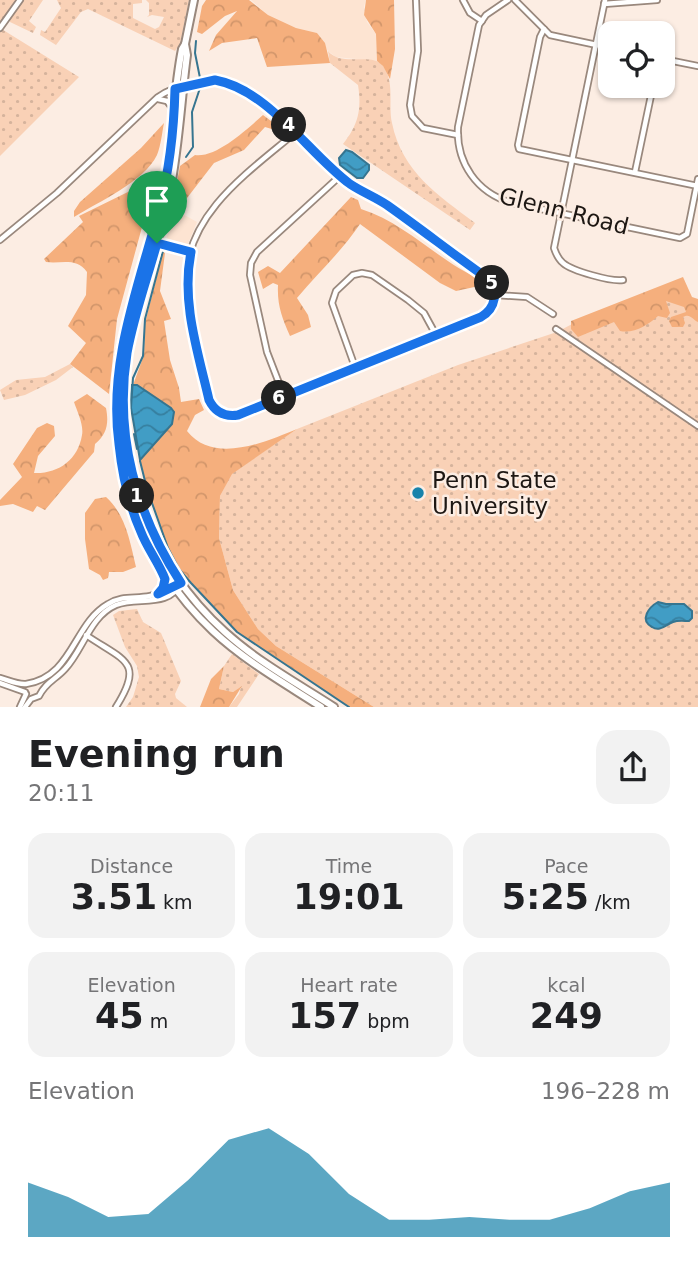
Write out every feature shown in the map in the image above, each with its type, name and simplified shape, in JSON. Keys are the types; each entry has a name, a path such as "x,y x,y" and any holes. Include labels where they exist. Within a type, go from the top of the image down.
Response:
{"main road":[{"path":"194,0 175,89 162,197 126,325 118,368 118,443 132,504 152,550 205,623 236,651 321,707"},
{"path":"185,44 187,55 175,166 128,350 123,393 124,431 129,463 140,506 177,586 233,639 334,707"}],"street":[{"path":"0,28 20,0"},
{"path":"416,0 418,51 410,106 412,116 424,128 457,135"},
{"path":"463,0 470,13 482,21 508,0"},
{"path":"515,0 553,36 596,45"},
{"path":"623,280 614,281 569,267 561,261 554,245 605,2 657,0"},
{"name":"Glenn Road","path":"482,21 478,29 457,135 460,154 467,170 491,194 512,203 680,238 684,237 697,186"},
{"path":"544,29 540,37 519,148 697,186 698,178"},
{"path":"675,61 698,66"},
{"path":"184,72 190,81 198,83"},
{"path":"0,240 57,193 154,101 175,89 215,80 230,84 261,103 296,132 340,176 385,204 487,278 492,283 495,295 492,308 484,316 235,415 221,413 211,404 188,306 186,277 191,252 202,223 218,202 296,132"},
{"path":"635,172 650,98"},
{"path":"154,101 165,100 173,110"},
{"path":"284,396 267,352 250,275 251,263 257,252 340,176"},
{"path":"157,243 191,252"},
{"path":"355,367 332,303 336,291 353,275 372,275 419,307 436,335"},
{"path":"495,295 524,296 553,314"},
{"path":"556,329 698,426"},
{"path":"132,504 139,529 165,579 158,594"},
{"path":"22,707 32,698 39,696 41,690 66,668 97,612 108,603 127,597 158,594 177,586"},
{"path":"0,678 23,684 43,680 61,665 101,616 112,607 129,602 155,601 177,586"},
{"path":"85,635 121,659 129,669 130,684 116,707"},
{"path":"36,682 41,690"},
{"path":"0,683 32,698"},
{"path":"22,707 29,683"}],"shaded area":[{"path":"0,0 20,0 0,28"},
{"path":"22,0 43,0 29,21 36,27 33,33 10,22"},
{"path":"57,0 142,0 142,3 133,4 133,18 155,29 164,17 147,17 149,3 146,0 189,0 180,44 175,51 88,9 81,12 56,45 40,35 41,30 45,32 61,8"},
{"path":"251,0 366,0 364,6 367,22 376,34 377,61 336,57 328,51 317,33 296,28 268,15"},
{"path":"0,28 79,77 0,156"},
{"path":"328,51 341,58 372,60 383,66 389,79 392,123 404,155 423,181 475,223 470,230 343,144 358,117 358,85 330,63"},
{"path":"177,211 197,222 187,246 166,240"},
{"name":"Penn State University","path":"648,292 698,310 698,707 374,707 276,646 258,629 233,590 219,538 220,496 231,474 297,429 458,365 557,332 591,314"},
{"path":"70,364 73,367 56,380 25,395 4,400 0,390 16,380 45,377"},
{"path":"137,609 143,622 161,633 181,681 176,698 187,707 126,707 133,697 139,677 137,666 125,647 113,615 119,611"},
{"path":"232,654 259,674 237,707 229,707 241,687 233,692 219,689 224,666"}],"green space":[{"path":"206,0 249,0 268,15 296,28 317,33 325,43 330,63 267,67 257,38 222,43 209,51 216,35 237,11 225,16 202,34 197,32 202,6"},
{"path":"366,0 394,0 395,49 390,79 377,61 376,34 364,15"},
{"path":"263,115 279,127 275,130 265,127 244,150 214,163 177,211 172,208 180,166 195,155 204,155 222,147"},
{"path":"164,123 157,155 151,165 131,183 74,217 74,211 80,202 141,148"},
{"path":"156,171 149,180 148,205 117,319 109,394 70,364 86,343 68,326 86,295 87,272 78,264 46,262 44,259 83,222 79,216 134,189"},
{"path":"351,197 358,200 361,209 393,223 480,279 479,286 456,291 440,283 360,224 297,298 308,315 311,327 290,336 278,299 278,285 273,283 263,289 258,272 268,266 280,273"},
{"path":"163,252 160,291 171,319 164,321 170,360 181,402 199,399 204,410 195,415 187,431 198,441 225,449 270,440 297,429 232,474 220,496 219,538 233,590 258,629 276,646 374,707 349,707 237,632 179,569 168,548 147,489 140,460 172,424 133,385 144,355 145,323"},
{"path":"683,277 692,297 698,299 698,322 685,316 683,327 672,327 669,321 671,317 686,312 684,307 666,301 670,313 667,318 658,316 636,330 620,331 614,322 578,337 571,329 571,321"},
{"path":"87,394 106,408 107,413 106,428 95,444 94,452 45,510 37,506 33,512 13,504 0,506 0,500 22,477 13,464 37,428 47,423 54,426 55,436 38,456 34,473 59,468 76,452 82,431 74,402"},
{"path":"106,497 123,520 136,567 123,572 109,572 108,578 103,580 89,569 85,513 95,499"},
{"path":"224,666 219,689 233,692 242,686 229,707 200,707 211,679"}],"water":[{"path":"346,150 369,165 363,178 357,178 340,165 339,158"},
{"path":"132,385 137,385 174,412 172,424 140,460 130,402"},
{"path":"658,602 684,604 692,611 692,618 660,628 652,627 646,617 651,607"}],"waterway":[{"path":"196,41 195,53 200,78"},
{"path":"186,157 193,147 192,112 200,88"},
{"path":"131,408 133,378 143,356 145,319 163,251"},
{"path":"134,434 137,449"},
{"path":"140,461 168,548 179,569 237,632 349,707"}],"place":[{"name":"Penn State University","path":"418,493"}],"route":[{"path":"215,80 230,84 261,103 285,122 340,176 385,204 487,278 494,287 495,295 492,308 481,317 238,415 228,415 216,410 209,400 188,306 186,277 191,252 157,243 130,337 123,406 129,463 140,506 155,541 181,583 176,583 158,594 165,579 139,529 127,486 118,443 116,393 124,337 164,185 175,89 215,80"}]}
